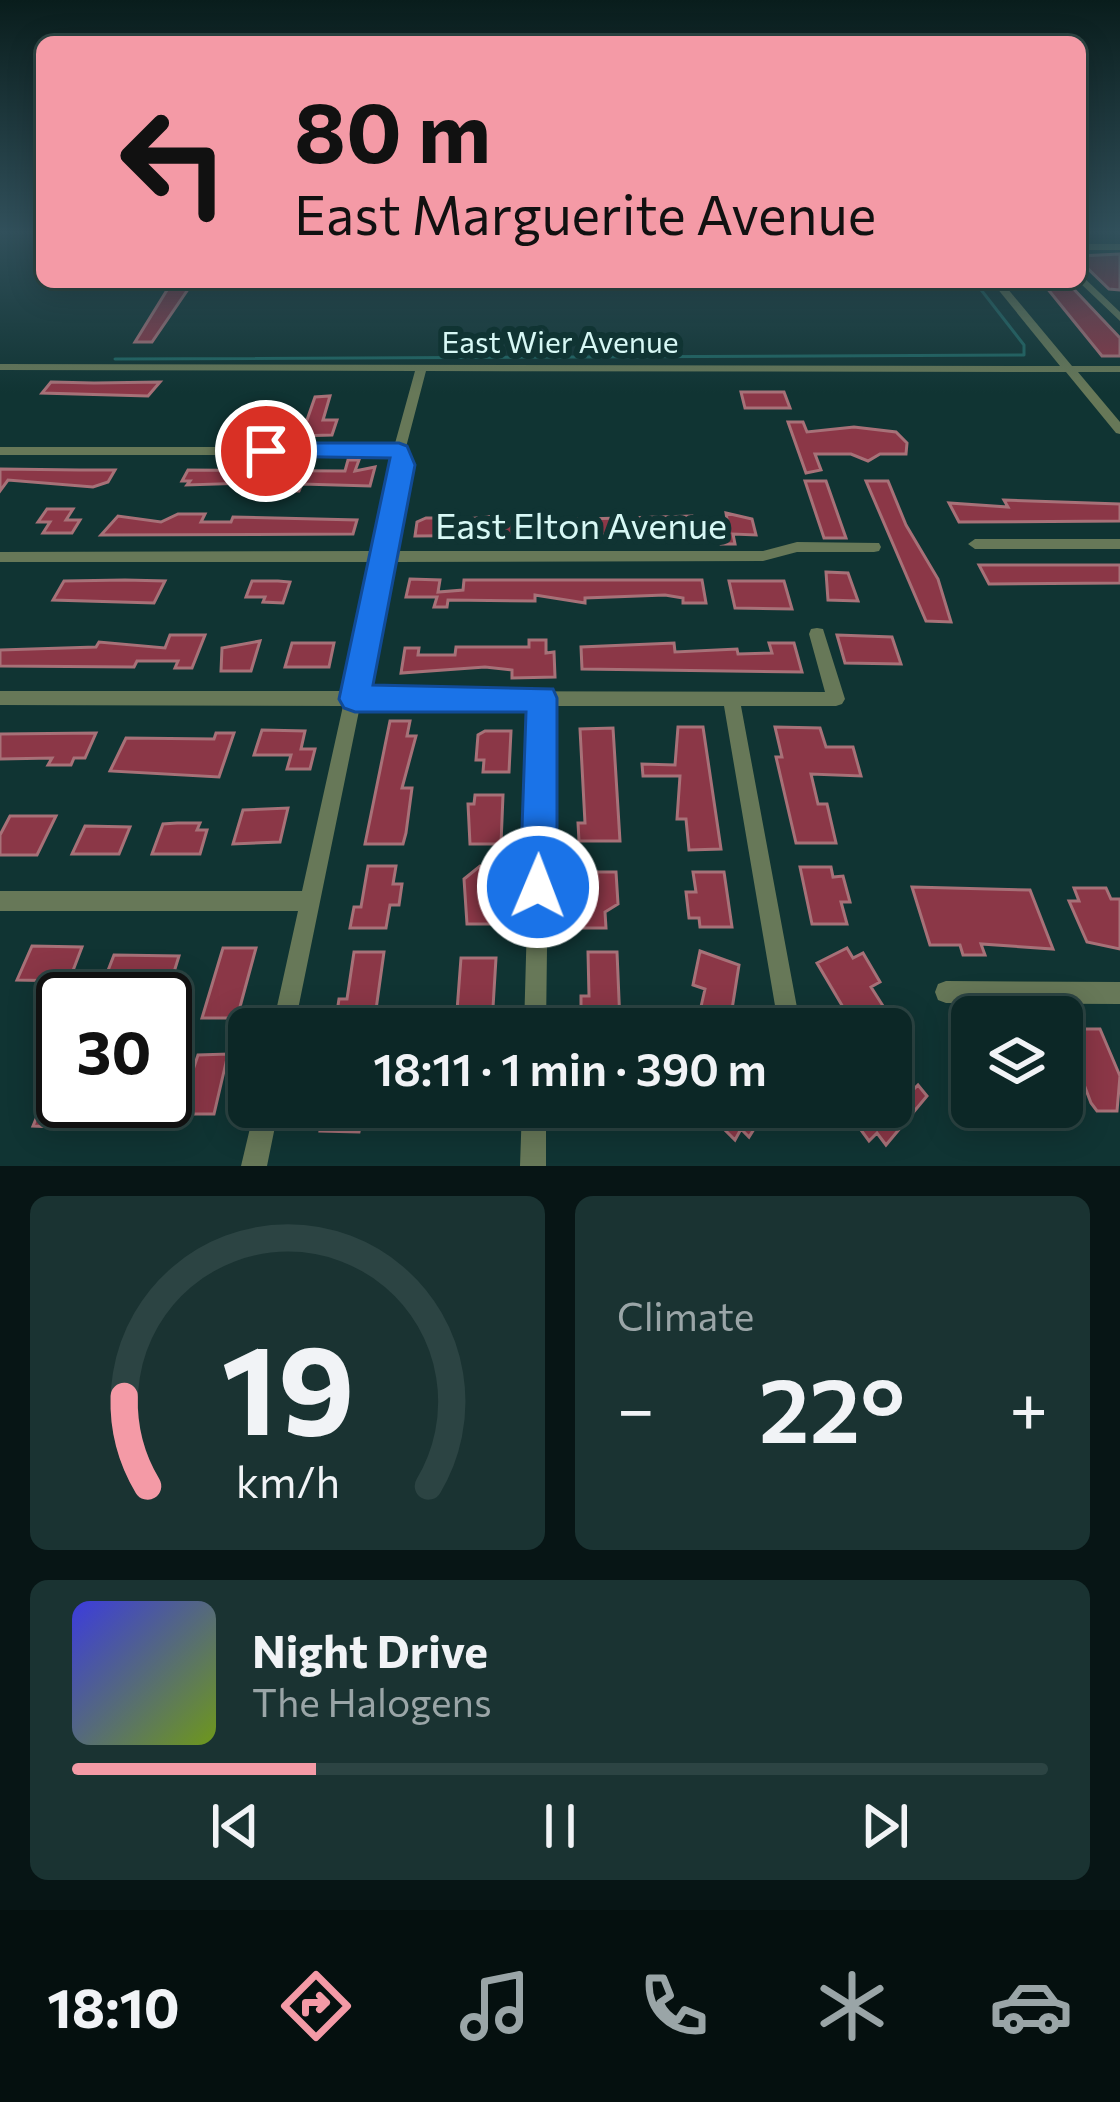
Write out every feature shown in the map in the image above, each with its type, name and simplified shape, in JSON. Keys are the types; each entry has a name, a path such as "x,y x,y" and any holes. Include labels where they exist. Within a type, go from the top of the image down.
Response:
{"street":[{"path":"1087,284 1120,318"},
{"path":"1002,288 1120,430"},
{"path":"1103,301 1120,301"},
{"path":"288,1008 404,465 399,451 422,366"},
{"name":"East Wier Avenue","path":"0,368 1120,369"},
{"path":"0,451 399,451"},
{"path":"975,544 1120,544"},
{"name":"East Elton Avenue","path":"0,557 764,556 797,548 874,547"},
{"path":"0,698 836,699 817,634"},
{"path":"536,1008 542,698"},
{"path":"731,698 786,1008"},
{"path":"0,901 311,901"},
{"path":"946,992 1120,993"},
{"path":"254,1166 262,1128"},
{"path":"533,1166 534,1128"}],"building":[{"path":"168,288 189,288 152,342 135,342"},
{"path":"1047,288 1073,288 1120,338 1120,356 1102,356"},
{"path":"51,382 160,382 148,396 42,393"},
{"path":"741,392 784,392 790,408 745,408"},
{"path":"330,396 323,420 337,420 332,435 258,437 264,421 307,420 315,397"},
{"path":"788,422 803,422 807,432 854,427 896,432 907,443 906,454 880,454 868,461 851,454 815,454 821,470 806,473"},
{"path":"348,460 359,460 355,471 375,467 370,486 302,484 299,491 286,491 285,483 246,488 248,483 187,485 190,481 182,481 188,470 345,471"},
{"path":"0,469 115,470 108,482 93,487 8,480 0,491"},
{"path":"805,481 826,481 846,538 824,538"},
{"path":"866,481 888,481 906,525 938,579 951,622 926,621"},
{"path":"1004,500 1120,504 1120,521 959,522 949,503 1008,507"},
{"path":"47,509 73,509 66,520 80,520 72,533 43,533 50,522 38,522"},
{"path":"726,513 752,519 756,535 733,534 735,544 721,544 716,519 727,519"},
{"path":"178,514 205,514 201,522 231,522 233,517 357,520 353,534 101,535 118,516 161,522"},
{"path":"528,515 549,515 549,520 692,516 695,534 415,536 417,522 426,518 440,518 439,522 495,516 494,521 528,521"},
{"path":"979,565 1120,565 1120,583 989,584"},
{"path":"826,572 848,573 858,601 828,600"},
{"path":"410,579 440,580 438,592 463,590 464,580 702,580 706,603 683,603 683,598 665,595 585,598 585,603 535,595 535,601 448,600 447,607 434,607 437,597 406,597"},
{"path":"64,581 165,581 154,603 53,600"},
{"path":"252,581 290,582 283,603 246,597"},
{"path":"729,581 784,581 792,609 735,608"},
{"path":"170,635 205,635 192,668 175,668 178,661 137,661 134,667 0,666 0,650 96,647 99,642 165,648"},
{"path":"837,635 892,637 901,664 845,663"},
{"path":"529,640 546,640 546,653 554,652 555,677 512,678 512,670 485,667 401,673 405,648 419,648 418,655 455,655 456,647 529,647"},
{"path":"260,641 251,671 221,671 222,648"},
{"path":"292,643 334,643 329,667 285,667"},
{"path":"674,643 675,652 737,649 738,654 772,653 769,643 794,643 802,672 582,669 581,647"},
{"path":"390,721 410,721 407,736 416,736 402,788 412,788 406,833 403,844 365,844"},
{"path":"678,727 703,727 721,849 689,850 686,819 677,819 680,776 643,776 642,764 675,765"},
{"path":"775,727 820,728 826,747 853,747 861,776 811,774 818,804 827,804 836,843 796,843 776,757 782,757"},
{"path":"613,728 620,841 579,841 578,823 585,823 580,729"},
{"path":"262,730 305,731 301,749 315,749 310,769 287,769 291,755 254,755"},
{"path":"511,731 509,772 483,772 484,760 476,760 478,735"},
{"path":"96,733 85,758 74,758 71,765 48,765 52,758 0,759 0,734"},
{"path":"216,733 234,733 219,777 110,771 126,738 214,739"},
{"path":"475,795 503,795 501,844 470,844 468,804 474,804"},
{"path":"288,808 280,842 233,844 243,810"},
{"path":"10,816 56,816 37,855 0,855 0,835"},
{"path":"200,823 197,830 207,830 200,854 152,854 163,824"},
{"path":"85,826 130,827 119,854 72,854"},
{"path":"368,866 396,866 393,884 402,884 399,905 390,905 386,928 350,928 354,907 361,907"},
{"path":"480,866 499,870 497,924 467,924 464,879"},
{"path":"800,867 831,867 833,877 843,876 850,902 841,902 847,924 812,924"},
{"path":"575,872 616,872 618,904 605,912 606,928 577,928"},
{"path":"693,872 724,872 732,927 700,927 699,918 689,918 686,892 696,892"},
{"path":"912,887 1030,890 1053,949 981,944 985,955 963,955 960,945 930,945"},
{"path":"1074,888 1106,888 1111,899 1120,899 1120,949 1087,942 1069,901 1079,901"},
{"path":"32,946 82,947 72,972 36,972 36,980 17,980"},
{"path":"223,948 256,948 240,1008 228,1008 228,1018 202,1018"},
{"path":"847,948 853,958 863,953 880,982 871,987 884,1008 844,1008 817,963"},
{"path":"700,951 739,965 732,1008 701,1008 705,989 693,985"},
{"path":"354,952 384,952 376,1008 338,1008 339,999 347,999"},
{"path":"588,952 617,952 619,1008 581,1008 581,996 589,996"},
{"path":"114,955 179,956 174,972 107,972"},
{"path":"461,958 496,958 493,1008 457,1008"},
{"path":"1083,1029 1100,1029 1120,1076 1117,1111 1097,1111 1083,1082"},
{"path":"228,1054 214,1114 192,1114 192,1067 198,1055"},
{"path":"918,1085 927,1096 912,1114 912,1091"},
{"path":"320,1128 360,1128 359,1132"},
{"path":"723,1128 755,1128 749,1137 741,1129 735,1140"},
{"path":"859,1128 900,1128 886,1145 877,1133 869,1141"}],"waterway":[{"path":"115,359 1024,355 1024,345 980,288"}],"route":[{"path":"266,451 399,451 404,465 355,699 542,698 538,887"}]}
